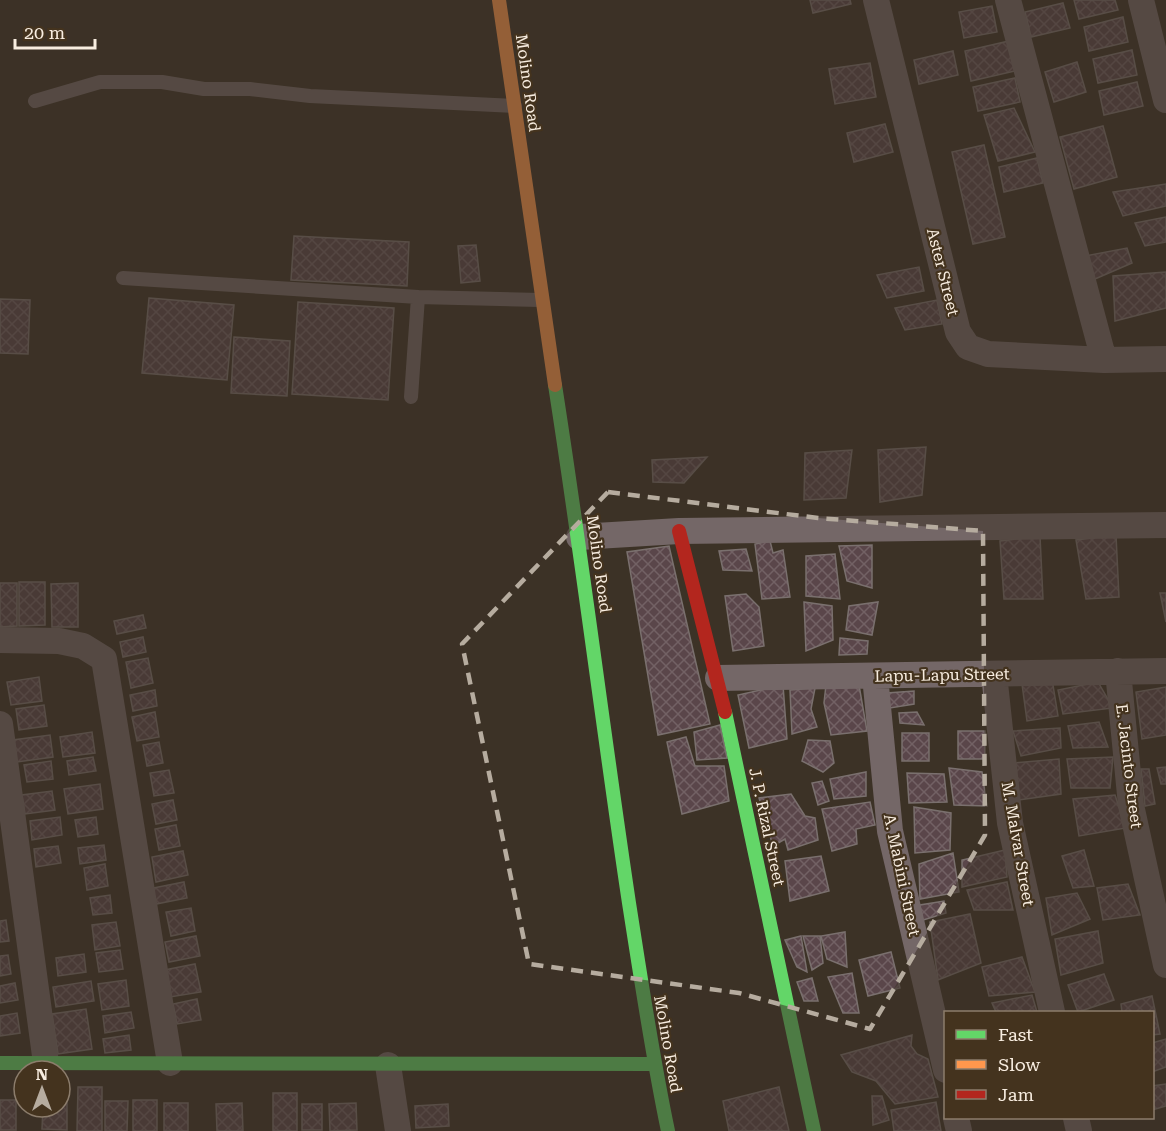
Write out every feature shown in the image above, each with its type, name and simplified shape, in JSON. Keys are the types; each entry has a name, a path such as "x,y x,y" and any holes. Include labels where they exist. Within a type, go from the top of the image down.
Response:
{"street":[{"name":"Molino Road","path":"499,0 541,300 579,537 614,801 654,1064 668,1131"},
{"name":"Aster Street","path":"876,0 958,332 968,347 988,354 1104,360 1166,359"},
{"path":"1008,0 1104,360"},
{"path":"1141,0 1166,100"},
{"path":"579,537 679,531 1166,525"},
{"name":"J. P. Rizal Street","path":"679,531 718,678 814,1131"},
{"path":"0,640 59,641 83,646 104,659 170,1063"},
{"name":"Lapu-Lapu Street","path":"718,678 1166,670"},
{"name":"E. Jacinto Street","path":"1118,671 1131,805 1166,965"},
{"name":"M. Malvar Street","path":"994,674 1010,823 1052,1011"},
{"name":"A. Mabini Street","path":"875,676 890,831 944,1066"},
{"path":"0,724 45,1059"},
{"path":"72,1063 654,1064"},
{"path":"388,1065 398,1131"}],"lane":[{"path":"35,101 100,82 162,82 204,89 250,89 310,96 515,106"},
{"path":"123,278 418,297 541,300"},
{"path":"411,397 418,297"}],"highlighted area":[{"path":"608,492 818,518 983,531 985,835 870,1029 739,993 529,964 462,644"}],"building":[{"path":"810,0 850,0 851,4 813,13"},
{"path":"1074,0 1115,0 1118,10 1079,19"},
{"path":"1063,3 1070,28 1031,37 1025,12"},
{"path":"992,6 997,32 964,38 959,12"},
{"path":"1123,17 1128,42 1089,51 1084,27"},
{"path":"1009,41 1015,71 971,81 965,51"},
{"path":"1132,50 1137,75 1098,83 1093,59"},
{"path":"953,51 958,75 919,84 914,60"},
{"path":"1077,62 1086,92 1054,102 1045,72"},
{"path":"870,63 876,97 835,104 829,69"},
{"path":"1015,78 1020,102 978,111 973,87"},
{"path":"1137,82 1143,106 1104,115 1099,91"},
{"path":"1014,108 1035,152 998,161 984,115"},
{"path":"885,124 893,152 854,162 847,133"},
{"path":"1103,126 1117,177 1074,189 1060,137"},
{"path":"984,145 1005,237 973,244 952,152"},
{"path":"1037,158 1043,183 1004,192 999,167"},
{"path":"1166,184 1166,206 1123,216 1113,192"},
{"path":"1166,217 1166,242 1145,246 1135,223"},
{"path":"294,236 409,242 407,286 291,280"},
{"path":"476,245 480,281 461,283 458,246"},
{"path":"1127,248 1132,263 1095,279 1085,256"},
{"path":"919,267 924,291 887,298 877,275"},
{"path":"1166,272 1166,308 1115,321 1113,276"},
{"path":"149,298 234,305 227,380 142,373"},
{"path":"0,299 30,300 28,354 0,353"},
{"path":"937,300 942,324 905,330 895,308"},
{"path":"298,302 394,308 388,400 292,394"},
{"path":"234,337 290,341 287,396 231,393"},
{"path":"926,447 922,495 880,502 878,450"},
{"path":"852,450 846,498 804,500 805,453"},
{"path":"707,457 684,483 653,482 652,460"},
{"path":"1116,535 1119,597 1086,599 1076,540"},
{"path":"1040,536 1043,599 1004,599 1000,541"},
{"path":"770,541 773,553 783,550 790,597 762,599 755,544"},
{"path":"872,545 872,588 847,581 839,546"},
{"path":"669,546 710,724 658,735 627,552"},
{"path":"746,549 752,571 723,570 719,551"},
{"path":"835,554 840,599 806,596 806,556"},
{"path":"19,582 45,582 45,625 19,626"},
{"path":"0,583 17,583 17,626 0,627"},
{"path":"78,583 78,627 52,627 51,584"},
{"path":"1160,593 1166,593 1166,622"},
{"path":"746,594 759,607 764,646 733,651 725,596"},
{"path":"804,602 832,606 833,640 806,651"},
{"path":"878,602 872,635 846,630 849,606"},
{"path":"143,615 146,628 117,634 114,621"},
{"path":"143,637 146,652 123,657 120,642"},
{"path":"840,638 868,641 867,654 839,655"},
{"path":"148,658 153,683 131,688 126,662"},
{"path":"39,677 42,701 11,705 7,682"},
{"path":"1052,679 1058,716 1027,721 1022,684"},
{"path":"1098,682 1113,708 1063,714 1058,690"},
{"path":"783,685 787,739 749,748 738,695"},
{"path":"826,685 859,685 867,731 831,735 824,703"},
{"path":"1166,687 1166,735 1142,739 1136,692"},
{"path":"815,688 811,709 817,727 792,734 790,690"},
{"path":"155,690 157,706 133,711 130,695"},
{"path":"914,691 914,704 890,708 887,693"},
{"path":"44,705 47,726 19,730 16,709"},
{"path":"155,712 159,737 137,741 132,717"},
{"path":"917,712 924,725 900,723 899,713"},
{"path":"1099,722 1108,747 1073,748 1068,726"},
{"path":"720,725 727,758 697,760 694,732"},
{"path":"1060,728 1061,748 1021,756 1013,731"},
{"path":"958,731 985,731 985,759 958,759"},
{"path":"92,732 95,753 63,757 60,737"},
{"path":"902,733 929,733 929,761 902,761"},
{"path":"50,735 53,757 17,762 13,740"},
{"path":"686,737 695,766 724,766 729,801 682,814 667,742"},
{"path":"808,740 830,741 834,763 823,772 802,761"},
{"path":"159,742 163,763 147,766 143,745"},
{"path":"93,757 96,771 69,775 67,761"},
{"path":"1113,757 1110,788 1071,788 1067,759"},
{"path":"1059,759 1061,794 1019,800 1014,763"},
{"path":"51,761 53,779 27,782 24,765"},
{"path":"1166,767 1166,784 1161,784 1157,768"},
{"path":"949,768 982,772 987,806 954,805"},
{"path":"1141,769 1149,769 1155,804 1145,806"},
{"path":"169,770 174,793 154,796 150,773"},
{"path":"866,772 866,796 834,799 830,779"},
{"path":"907,773 944,774 947,802 909,803"},
{"path":"822,781 829,801 818,805 812,783"},
{"path":"100,784 103,809 68,814 64,789"},
{"path":"52,791 55,810 25,814 22,795"},
{"path":"791,794 805,816 815,818 818,840 788,850 785,839 773,846 759,798"},
{"path":"1115,795 1126,828 1079,836 1073,799"},
{"path":"173,800 177,820 156,824 152,804"},
{"path":"870,802 875,825 856,829 857,844 832,851 822,809"},
{"path":"914,807 951,813 950,850 915,853"},
{"path":"60,817 62,835 32,840 30,821"},
{"path":"96,817 98,834 78,837 75,820"},
{"path":"176,825 180,846 159,850 155,829"},
{"path":"104,845 106,860 80,864 78,848"},
{"path":"58,846 61,863 36,867 34,849"},
{"path":"1005,850 1007,877 962,887 962,860"},
{"path":"1084,850 1094,886 1073,888 1062,856"},
{"path":"183,851 188,875 156,882 152,857"},
{"path":"953,853 959,892 920,899 919,864"},
{"path":"821,856 829,891 790,901 785,861"},
{"path":"105,864 108,886 87,890 84,868"},
{"path":"184,882 187,898 156,904 153,888"},
{"path":"1007,882 1013,910 974,910 967,890"},
{"path":"1128,884 1140,915 1103,920 1097,888"},
{"path":"1077,893 1090,919 1052,935 1046,898"},
{"path":"110,895 112,913 93,915 90,898"},
{"path":"944,901 946,913 920,921 920,905"},
{"path":"191,908 195,931 171,936 166,912"},
{"path":"970,914 981,963 938,980 930,922"},
{"path":"6,920 9,941 0,942 0,921"},
{"path":"116,922 120,946 95,950 92,925"},
{"path":"1098,931 1103,963 1061,975 1055,939"},
{"path":"845,932 847,967 827,959 821,936"},
{"path":"196,936 200,956 169,962 165,942"},
{"path":"801,936 807,972 797,967 785,940"},
{"path":"803,936 820,936 823,963 812,970"},
{"path":"120,950 123,969 99,972 96,953"},
{"path":"891,952 900,988 868,996 859,960"},
{"path":"84,954 86,972 58,976 56,958"},
{"path":"8,955 11,974 0,976 0,956"},
{"path":"1022,957 1035,992 989,996 982,967"},
{"path":"195,964 201,992 170,997 164,970"},
{"path":"852,973 859,1013 843,1013 828,977"},
{"path":"1104,974 1114,1000 1078,1011 1068,985"},
{"path":"812,978 818,1001 804,1001 797,982"},
{"path":"126,980 129,1006 102,1010 98,984"},
{"path":"91,981 94,1001 56,1007 53,987"},
{"path":"15,983 18,1000 0,1003 0,986"},
{"path":"1032,995 1037,1011 996,1011 992,1003"},
{"path":"1152,996 1160,1034 1154,1035 1154,1011 1122,1011 1121,1004"},
{"path":"197,999 201,1020 177,1024 173,1004"},
{"path":"86,1009 92,1049 58,1054 52,1014"},
{"path":"131,1012 134,1028 105,1033 103,1016"},
{"path":"17,1013 20,1033 0,1036 0,1016"},
{"path":"129,1035 131,1050 105,1053 103,1039"},
{"path":"912,1035 911,1046 917,1054 928,1059 938,1097 895,1104 876,1081 852,1072 841,1055"},
{"path":"1166,1039 1166,1067 1154,1071 1154,1042"},
{"path":"1166,1084 1166,1106 1154,1109 1154,1086"},
{"path":"78,1087 102,1087 102,1131 77,1131"},
{"path":"779,1087 789,1131 729,1131 723,1101"},
{"path":"273,1093 297,1093 297,1131 273,1131"},
{"path":"872,1096 882,1096 889,1120 873,1125"},
{"path":"0,1100 12,1100 12,1119 16,1119 16,1130 0,1130"},
{"path":"133,1100 157,1100 157,1131 133,1131"},
{"path":"105,1101 128,1101 127,1131 105,1131"},
{"path":"936,1102 941,1131 894,1131 891,1110"},
{"path":"164,1103 188,1103 188,1131 164,1131"},
{"path":"242,1103 243,1131 217,1131 216,1104"},
{"path":"356,1103 357,1130 330,1131 329,1104"},
{"path":"302,1104 322,1104 322,1130 302,1130"},
{"path":"448,1104 449,1126 416,1128 415,1106"},
{"path":"42,1119 67,1119 67,1130 42,1129"}],"traffic: fast":[{"path":"555,385 629,903 668,1131"},
{"path":"725,712 814,1131"},
{"path":"0,1063 654,1064"}],"traffic: slow":[{"path":"499,0 555,385"}],"traffic: jam":[{"path":"679,531 725,712"}]}
